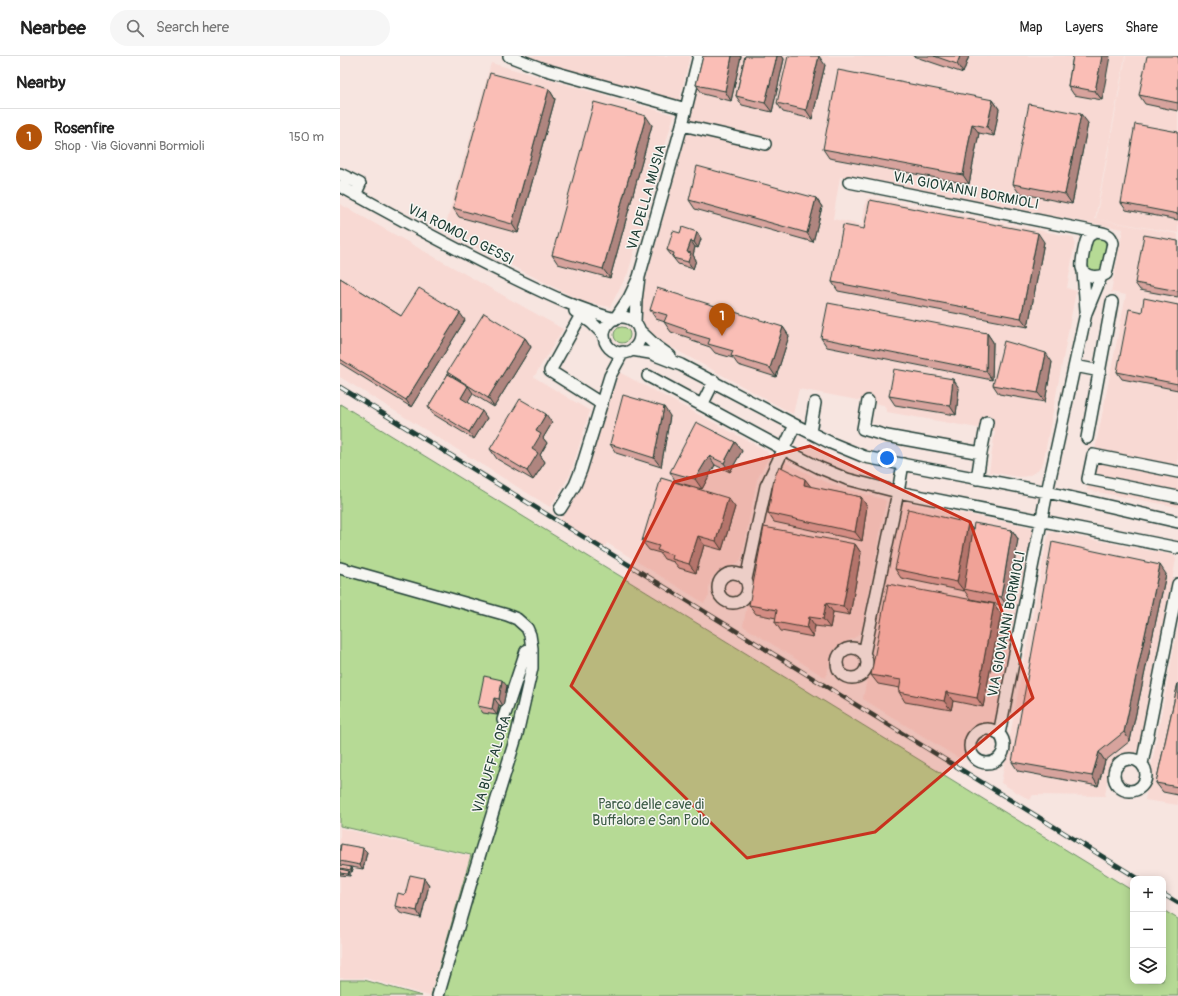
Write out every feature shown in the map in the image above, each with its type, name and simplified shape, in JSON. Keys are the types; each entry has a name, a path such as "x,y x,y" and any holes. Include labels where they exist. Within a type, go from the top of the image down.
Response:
{"street":[{"path":"509,56 543,69 686,108"},
{"name":"VIA DELLA MUSIA","path":"610,376 627,351 636,346 639,341 636,300 639,277 682,124 699,56"},
{"path":"682,124 765,144"},
{"path":"340,174 360,184 355,194"},
{"name":"VIA GIOVANNI BORMIOLI","path":"850,182 1076,228 1091,235 1107,234 1112,239 1113,243 1108,269 1106,274 1101,277 1086,313 1047,492 999,734"},
{"name":"VIA ROMOLO GESSI","path":"340,186 482,262 555,297 591,312 615,319"},
{"name":"VIA GIOVANNI BORMIOLI","path":"1086,313 1082,266 1091,235"},
{"path":"1083,271 1088,275 1101,277"},
{"name":"VIA DELLA MUSIA","path":"560,509 575,484 581,470 610,376 610,348 604,335 607,325 615,319 629,298 639,277"},
{"name":"VIA ROMOLO GESSI","path":"555,297 592,323 604,335"},
{"path":"1087,438 1112,302"},
{"path":"581,315 550,371 602,404"},
{"path":"615,319 625,317 637,326 656,346 681,365"},
{"path":"610,348 614,351 650,353 681,365 714,381 795,425 831,443 865,457 1047,492 1178,522"},
{"path":"1075,366 1100,371"},
{"path":"648,376 783,449 820,468 847,479 898,492 1178,548"},
{"path":"702,405 714,381"},
{"path":"868,401 863,429 887,436 982,453"},
{"path":"810,432 815,403"},
{"path":"977,479 987,422"},
{"path":"746,579 766,486 795,425"},
{"path":"1178,472 1092,455 1088,479 1178,497"},
{"path":"864,654 898,492 902,464"},
{"name":"VIA BUFFALORA","path":"340,568 512,617 523,624 527,628 530,635 532,648 532,668 517,734 466,885 438,996"},
{"path":"1142,764 1178,584"},
{"name":"VIA BUFFALORA","path":"503,720 526,652 532,648"}],"highlighted area":[{"path":"810,446 970,522 1033,698 875,832 747,858 571,686 674,482"}],"shaded area":[{"path":"520,56 690,56 679,102 590,79"},
{"path":"704,56 1125,56 1095,219 1178,234 1178,507 1087,490 1126,295 1111,292 1123,229 840,177 833,219 862,225 866,200 873,198 1073,237 1075,242 1067,288 1076,291 1043,463 1037,471 1028,476 1020,477 989,472 995,431 887,412 884,405 799,389 793,414 656,339 647,330 642,319 640,307 642,294 687,132"},
{"path":"1126,56 1178,56 1178,233 1096,219"},
{"path":"491,63 674,115 628,273 610,307 583,302 444,231"},
{"path":"340,204 563,329 534,377 590,411 570,475 550,507 340,377"},
{"path":"619,372 767,451 769,457 757,480 742,557 739,563 717,572 711,579 709,596 704,603 607,543 604,548 560,521 580,485"},
{"path":"781,462 785,462 838,487 886,501 862,629 856,637 836,647 832,653 826,678 743,626 766,506 771,486"},
{"path":"904,502 1031,527 1034,530 1000,712 997,719 990,725 974,731 968,738 963,761 863,699 900,505"},
{"path":"1052,532 1173,555 1176,559 1141,744 1135,754 1119,759 1113,765 1108,774 1105,796 1033,795 1030,800 1001,783 1048,535"},
{"path":"1178,626 1178,805 1145,800"},
{"path":"340,828 470,856 430,996 365,978 340,978"}],"green space":[{"path":"1095,238 1101,238 1106,244 1102,268 1097,272 1090,270 1087,263 1090,244"},
{"path":"619,327 625,327 630,332 628,341 625,343 619,343 614,338 614,332"},
{"name":"Parco delle cave di Buffalora e San Polo","path":"340,404 1130,889 1130,984 1166,984 1166,912 1178,919 1178,996 431,996 471,855 340,826"},
{"path":"340,980 364,980 422,996 340,996"}],"building":[{"path":"703,56 732,56 725,91 696,85"},
{"path":"745,56 777,56 765,103 736,96"},
{"path":"788,56 819,56 806,110 777,103"},
{"path":"934,56 960,56 957,64"},
{"path":"1073,56 1102,56 1095,91 1068,86"},
{"path":"1147,56 1178,56 1178,103 1139,95"},
{"path":"838,70 993,100 987,127 972,124 963,175 823,149"},
{"path":"490,73 549,89 512,224 453,208"},
{"path":"594,102 646,116 603,269 552,255"},
{"path":"1029,104 1081,114 1065,194 1013,184"},
{"path":"1135,124 1178,132 1178,214 1121,203"},
{"path":"697,166 816,198 807,233 689,200"},
{"path":"870,200 1038,233 1021,318 832,282 843,225 864,229"},
{"path":"682,227 697,232 694,242 691,241 687,252 691,253 688,262 673,258 674,253 667,250 673,231 680,233"},
{"path":"1144,235 1178,241 1178,291 1135,283"},
{"path":"340,278 401,316 419,288 460,313 406,400 340,359"},
{"path":"657,288 783,327 770,368 731,356 733,351 708,344 710,339 686,332 687,330 664,322 667,315 650,310"},
{"path":"1144,298 1178,305 1178,384 1117,372 1129,309 1142,312"},
{"path":"828,303 987,333 986,371 821,338"},
{"path":"484,313 525,338 488,398 447,372"},
{"path":"1004,341 1046,353 1038,393 993,385"},
{"path":"894,369 953,379 950,406 889,396"},
{"path":"448,374 468,386 461,398 482,411 469,432 428,407"},
{"path":"623,395 664,407 654,458 610,444"},
{"path":"520,399 546,414 536,431 541,434 532,449 538,453 527,471 490,449"},
{"path":"696,422 735,442 724,463 709,456 695,479 670,472"},
{"path":"779,466 805,479 804,485 861,497 855,532 768,513 774,479"},
{"path":"661,478 728,498 716,541 698,536 689,564 672,559 673,555 657,550 659,546 642,541"},
{"path":"908,509 968,523 957,582 895,569"},
{"path":"974,523 1012,530 1001,597 964,589"},
{"path":"764,527 855,544 843,606 826,603 823,619 809,617 807,628 775,622 777,610 749,605"},
{"path":"1052,542 1160,565 1124,732 1099,752 1092,776 1012,762"},
{"path":"888,584 994,604 977,698 946,692 944,701 899,692 901,680 871,675"},
{"path":"484,676 502,680 499,699 494,698 492,709 478,706"},
{"path":"1178,683 1178,787 1156,783"},
{"path":"341,844 363,848 360,865 340,861"},
{"path":"340,865 351,867 351,870 340,868"},
{"path":"340,869 349,871 348,874 340,873"},
{"path":"410,875 424,878 417,911 395,906 398,893 405,895"}],"railway":[{"path":"340,387 1134,876"},
{"path":"1166,896 1178,903"}],"place":[{"name":"Rosenfire","path":"722,336"}]}
